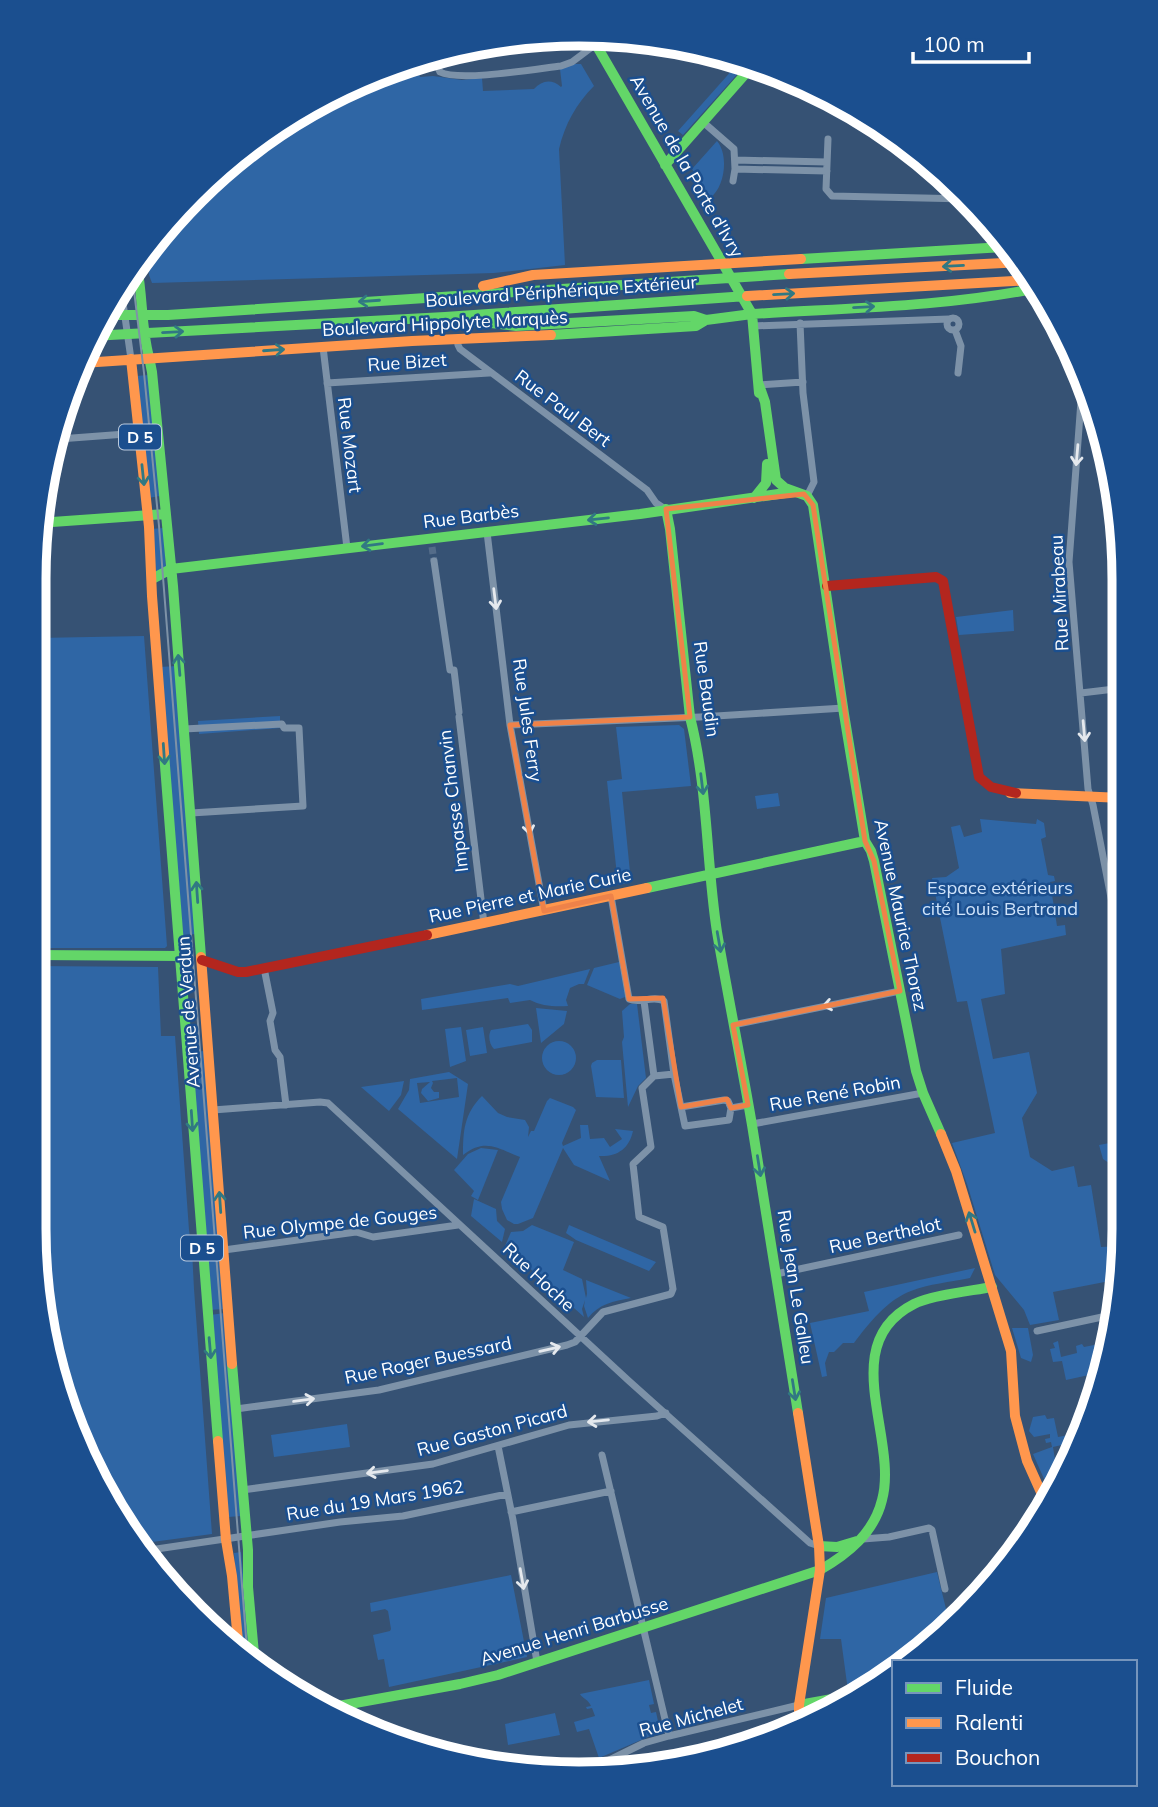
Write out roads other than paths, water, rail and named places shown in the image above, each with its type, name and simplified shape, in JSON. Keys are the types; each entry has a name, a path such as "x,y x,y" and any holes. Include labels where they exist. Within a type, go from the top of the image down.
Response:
{"main road":[{"name":"Avenue de la Porte d'Ivry","path":"598,47 751,311"},
{"path":"665,165 746,73"},
{"path":"438,296 533,275 725,266 997,247"},
{"path":"115,316 1008,263"},
{"path":"139,278 139,354"},
{"name":"Boulevard Périphérique Extérieur","path":"105,335 1021,281"},
{"name":"Boulevard Hippolyte Marquès","path":"92,361 139,354 323,347 696,326 706,320 751,311 954,301 1027,290"},
{"path":"751,311 768,477 764,488 754,498"},
{"path":"445,317 516,326 694,316 706,320"},
{"name":"Avenue de Verdun","path":"139,354 139,433 226,1540 238,1638"},
{"name":"Avenue de Verdun","path":"139,354 152,374 171,569 254,1651"},
{"path":"759,385 765,402 776,480 781,486 807,496"},
{"name":"Rue Barbès","path":"152,579 171,569 347,548 432,542 487,532 795,492"},
{"name":"Avenue Maurice Thorez","path":"807,496 813,505 827,586 865,841 872,850 916,1071 956,1171 992,1287 1011,1351 1015,1416 1020,1438 1042,1494"},
{"name":"Rue Baudin","path":"666,509 690,717 697,745 710,875"},
{"path":"49,522 165,514"},
{"path":"827,586 936,577 943,581 974,752 973,774 978,787 992,792 1112,798"},
{"name":"Rue Pierre et Marie Curie","path":"46,955 180,956 238,972 484,924 865,841"},
{"name":"Rue Jean Le Galleu","path":"710,875 819,1546 820,1570 799,1714"},
{"path":"819,1546 837,1547 863,1539 873,1525 878,1511 886,1468 873,1381 874,1353 879,1339 893,1319 914,1304 992,1287"},
{"name":"Avenue Henri Barbusse","path":"342,1705 460,1684 507,1672 642,1629 820,1570 838,1560 863,1539"},
{"path":"820,1570 837,1547"},
{"path":"799,1705 827,1700"}],"street":[{"path":"437,65 440,72 446,75 463,77 561,66 572,62 588,46"},
{"path":"703,122 734,149 733,181"},
{"path":"828,139 826,188 832,196 953,199"},
{"path":"735,165 827,162"},
{"path":"735,165 827,171"},
{"path":"123,302 139,354"},
{"path":"753,326 955,317 958,320 955,330 961,346 958,373"},
{"path":"800,323 803,382 814,482 807,496"},
{"name":"Rue Paul Bert","path":"457,339 460,349 646,490 666,509"},
{"name":"Rue Mozart","path":"323,347 347,548"},
{"name":"Rue Bizet","path":"327,383 490,373"},
{"path":"759,385 803,382"},
{"name":"Rue Mirabeau","path":"1081,401 1069,549 1070,574 1088,789 1112,902"},
{"path":"65,439 139,433"},
{"name":"Rue Jules Ferry","path":"487,532 510,725 544,911"},
{"name":"Impasse Chanvin","path":"435,561 450,670 454,670 484,924"},
{"path":"1081,693 1112,689"},
{"path":"510,725 844,708"},
{"path":"184,729 282,724 284,728 299,728 303,806 191,813"},
{"path":"611,896 629,999 633,1001 660,998 664,1001 674,1074 684,1124 687,1127 729,1119 731,1108 728,1101 724,1100 681,1107"},
{"path":"264,968 273,1013 270,1021 275,1050 280,1057 286,1105"},
{"path":"733,1025 900,991"},
{"path":"644,1000 654,1076"},
{"path":"580,1336 603,1312 667,1296 673,1292 663,1227 639,1217 633,1164 651,1147 642,1088 654,1076 674,1074"},
{"name":"Rue René Robin","path":"752,1124 923,1093"},
{"name":"Rue Hoche","path":"213,1110 328,1103 580,1336 810,1543 819,1546"},
{"path":"731,1108 748,1105"},
{"name":"Rue Olympe de Gouges","path":"224,1250 356,1232 373,1237 458,1225"},
{"name":"Rue Berthelot","path":"776,1274 959,1235"},
{"path":"1037,1331 1105,1316"},
{"name":"Rue Roger Buessard","path":"236,1409 379,1390 567,1345 580,1336"},
{"name":"Rue Gaston Picard","path":"243,1490 433,1464 569,1424 666,1413"},
{"path":"498,1446 537,1662"},
{"path":"602,1455 669,1736"},
{"path":"511,1512 611,1491"},
{"name":"Rue du 19 Mars 1962","path":"154,1550 314,1525 403,1516 507,1494"},
{"path":"863,1539 889,1538 929,1528 932,1530 945,1589"},
{"name":"Rue Michelet","path":"609,1760 644,1743 799,1705"}],"tunnel":[{"path":"432,547 434,561"}],"tram line":[{"path":"133,286 159,526 247,1645"}],"park label":[{"name":"Espace extérieurs cité Louis Bertrand","path":"1000,897"}]}
